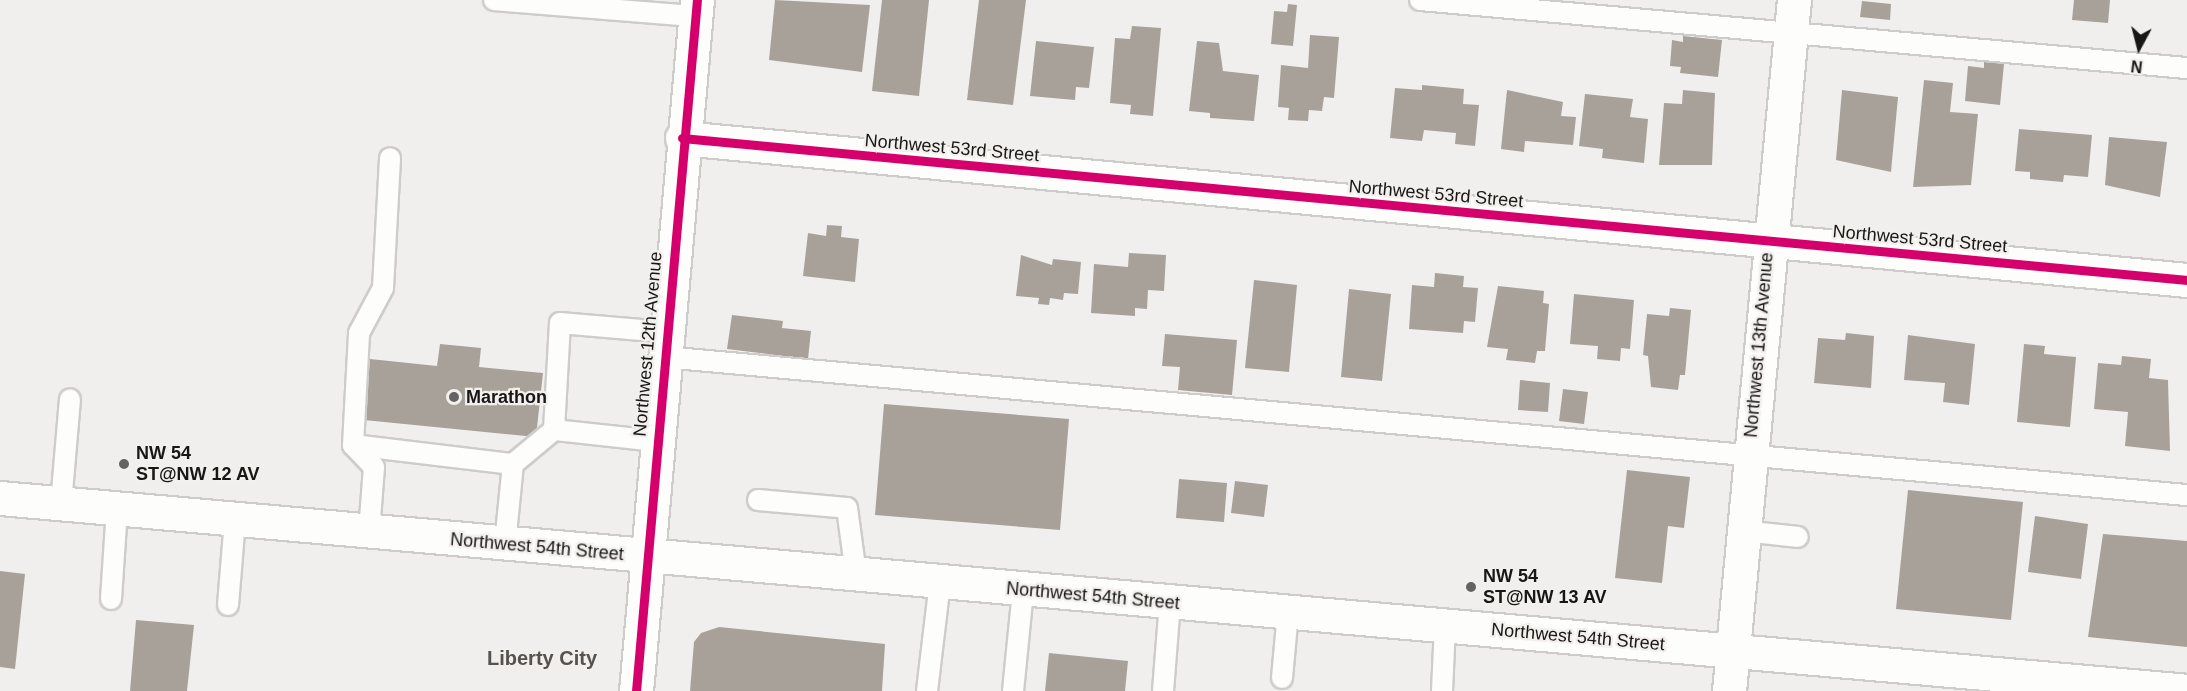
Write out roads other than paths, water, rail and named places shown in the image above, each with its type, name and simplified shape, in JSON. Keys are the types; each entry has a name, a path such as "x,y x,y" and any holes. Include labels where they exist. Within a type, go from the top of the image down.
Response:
{"main road":[{"name":"Northwest 13th Avenue","path":"1729,691 1768,242 1794,0"},
{"name":"Northwest 12th Avenue","path":"636,691 682,138 696,8"},
{"name":"Northwest 53rd Street","path":"682,138 2187,280"},
{"name":"Northwest 54th Street","path":"0,498 646,557 2187,691"}],"lane":[{"path":"494,0 696,8"},
{"path":"1420,0 2187,68"},
{"path":"369,532 374,467 353,445 359,333 383,288 390,158"},
{"path":"554,430 560,323 664,344 1750,455 2187,495"},
{"path":"62,504 70,399"},
{"path":"505,544 513,464 554,430 656,441"},
{"path":"353,445 513,464"},
{"path":"758,500 847,508 856,575"},
{"path":"111,598 117,508"},
{"path":"228,605 235,520"},
{"path":"1743,531 1798,537"},
{"path":"927,691 940,582"},
{"path":"1013,691 1023,590"},
{"path":"1163,691 1170,603"},
{"path":"1282,678 1288,612"},
{"path":"1442,691 1445,626"}],"place":[{"name":"Marathon","path":"454,397"},
{"name":"NW 54 ST@NW 12 AV","path":"124,464"},
{"name":"NW 54 ST@NW 13 AV","path":"1471,587"}],"district":[{"name":"Liberty City","path":"542,658"}]}
